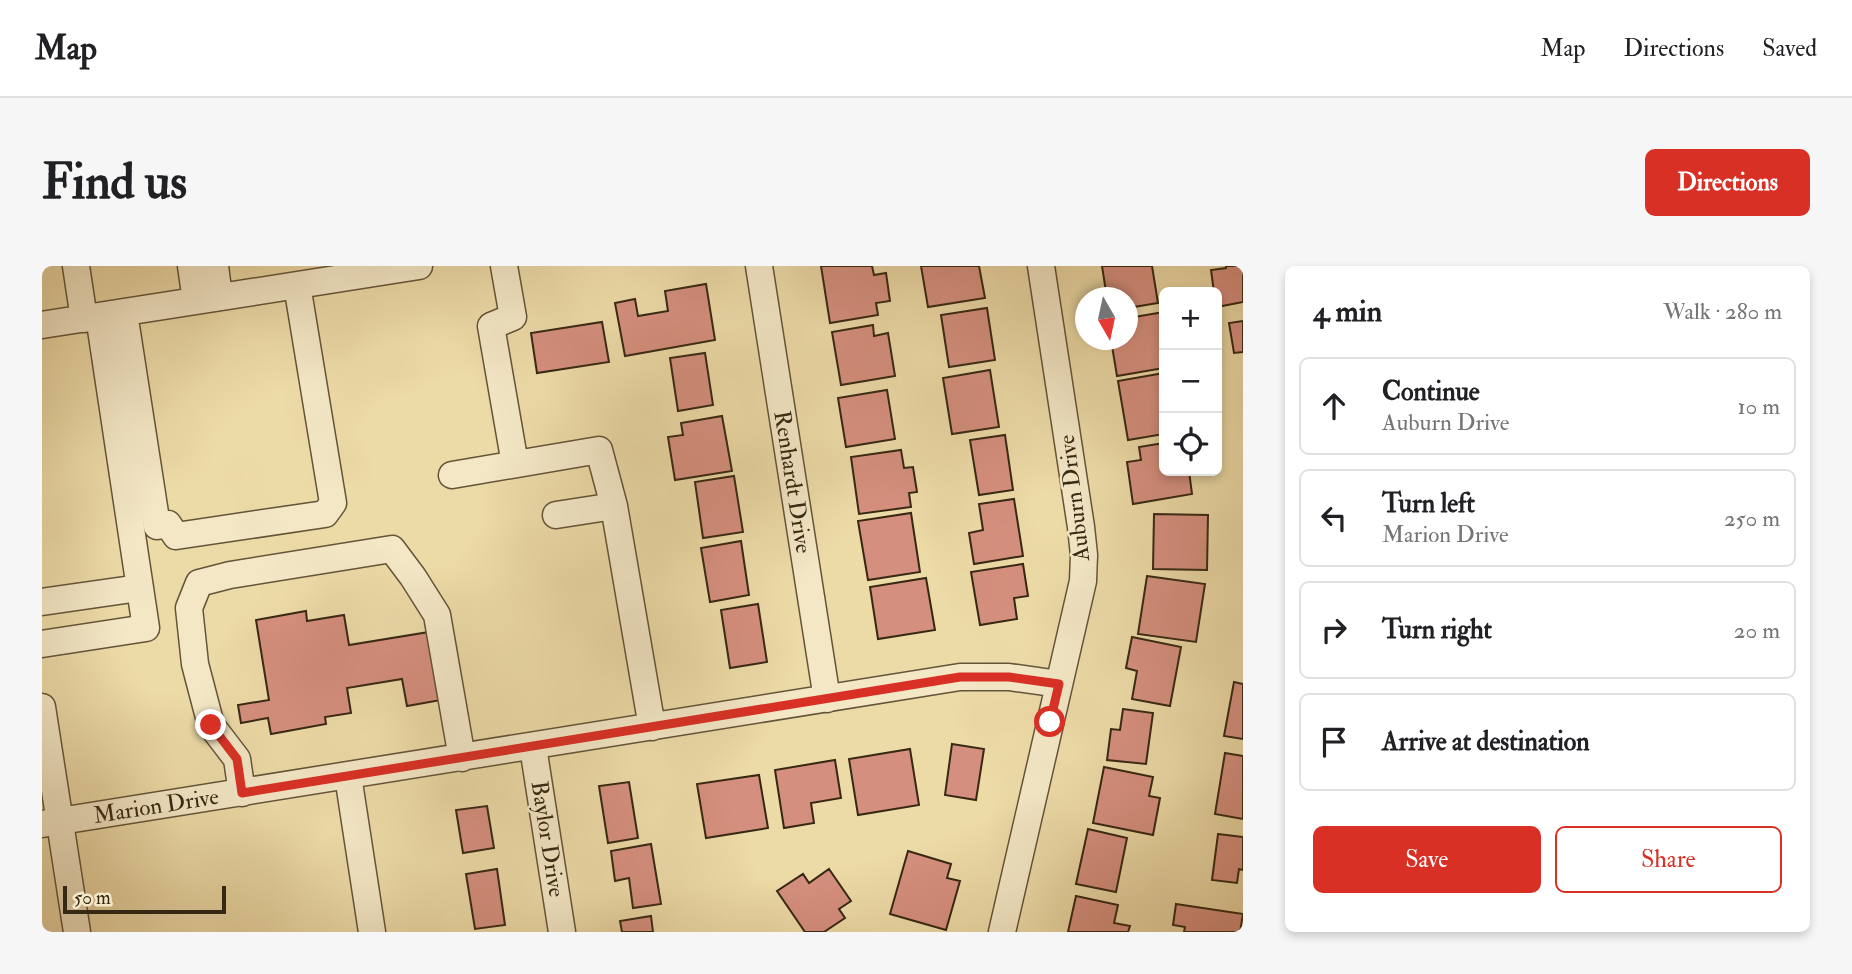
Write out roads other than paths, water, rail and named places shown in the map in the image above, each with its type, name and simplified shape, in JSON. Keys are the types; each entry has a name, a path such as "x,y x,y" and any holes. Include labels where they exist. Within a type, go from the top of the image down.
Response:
{"street":[{"path":"76,266 102,316 157,526 168,524 176,536 325,514 334,503 297,285"},
{"path":"191,266 208,299"},
{"path":"208,299 215,266"},
{"path":"504,266 513,317 491,326 514,464"},
{"name":"Renhardt Drive","path":"759,266 827,699"},
{"name":"Auburn Drive","path":"1002,932 1083,581 1084,555 1041,266"},
{"path":"42,326 404,267"},
{"path":"42,644 146,628 102,316"},
{"path":"452,475 599,450 614,506 652,727"},
{"path":"556,515 614,506"},
{"path":"242,793 237,759 211,725 195,664 189,608 199,583 230,575 392,549 437,615 461,758"},
{"path":"42,602 139,588"},
{"name":"Marion Drive","path":"51,822 960,677 987,675 1059,684"},
{"path":"42,707 51,822 77,932"},
{"name":"Baylor Drive","path":"533,747 562,932"},
{"path":"348,776 372,932"}]}
